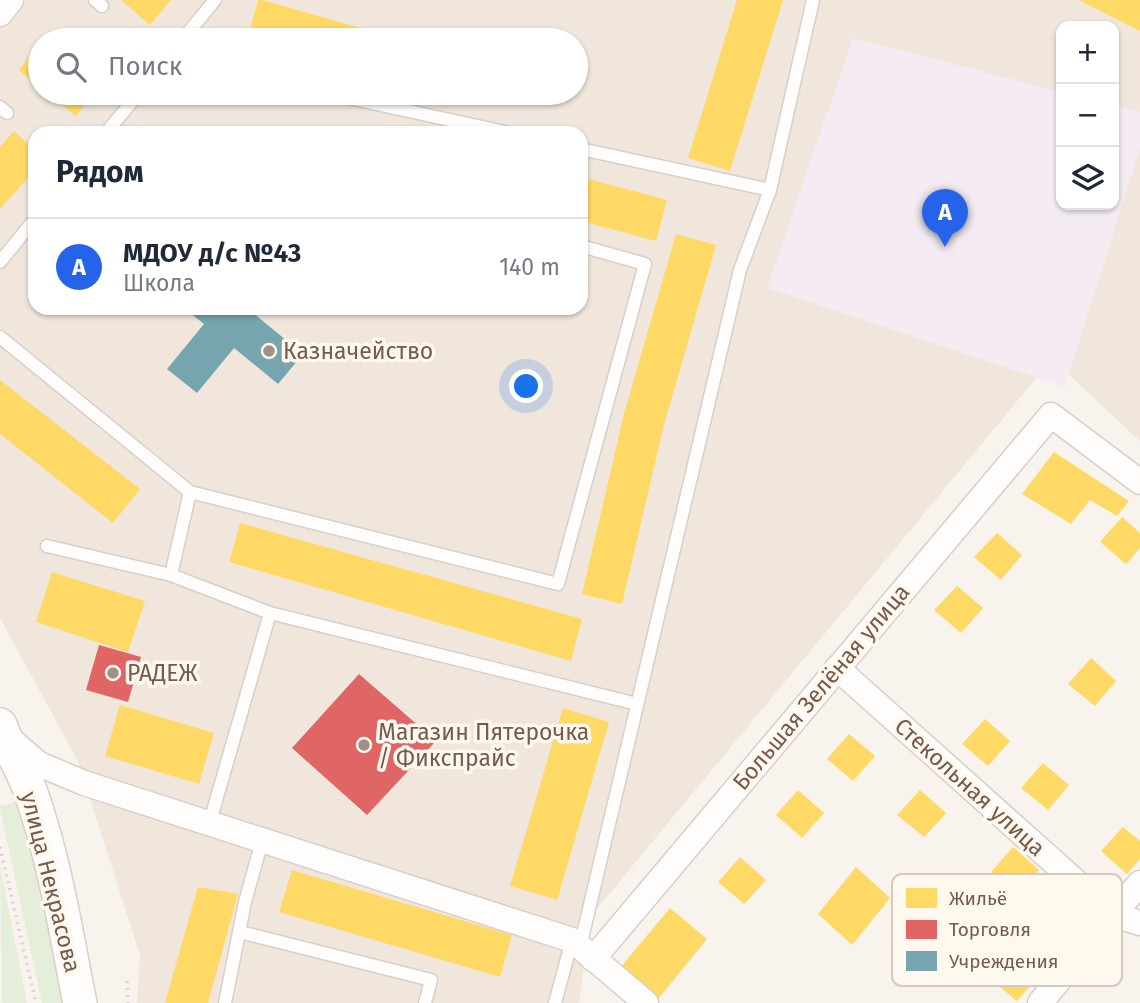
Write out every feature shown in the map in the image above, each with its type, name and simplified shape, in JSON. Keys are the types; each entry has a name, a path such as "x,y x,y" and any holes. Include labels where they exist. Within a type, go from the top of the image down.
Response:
{"main road":[{"name":"улица Некрасова","path":"1,731 18,758 32,795 51,863 80,1003"}],"street":[{"path":"0,14 11,0"},
{"name":"Большая Зелёная улица","path":"581,949 837,668 1051,415 1140,482"},
{"name":"Стекольная улица","path":"837,668 1067,874"},
{"path":"1,731 39,764 84,783 581,949 646,1003"},
{"path":"1122,904 1140,883"},
{"name":"Стекольная улица","path":"1122,918 1140,923"},
{"path":"1040,1003 1054,986"}],"lane":[{"path":"192,28 215,0"},
{"path":"555,1003 581,949 740,270 770,190 813,0"},
{"path":"112,126 129,105"},
{"path":"374,105 457,126"},
{"path":"588,151 770,190"},
{"path":"0,262 28,228"},
{"path":"0,337 190,492 558,584 645,264 588,248"},
{"path":"171,575 190,492"},
{"path":"47,546 171,575 270,613 637,704"},
{"path":"209,825 270,613"},
{"path":"225,1003 262,841"},
{"path":"240,932 431,980 425,1003"}],"path":[{"path":"0,847 36,1003"},
{"path":"127,981 128,1003"}],"shaded area":[{"path":"0,0 1140,0 1140,441 1052,359 591,916 579,1003 137,1003 140,955 78,761 0,618"},
{"path":"853,38 1056,91 1056,210 1119,210 1119,106 1140,112 1140,149 1065,387 767,288"}],"green space":[{"path":"18,801 42,888 64,1003 42,1003 0,809 0,806"},
{"path":"0,866 27,1003 2,1003"}],"building: Жильё":[{"path":"121,0 171,0 150,25"},
{"path":"258,0 262,0 361,28 251,28"},
{"path":"737,0 783,0 730,171 688,158"},
{"path":"1079,0 1140,0 1140,31"},
{"path":"28,58 28,77 19,70"},
{"path":"62,105 85,105 76,116"},
{"path":"14,131 28,144 28,178 0,209 0,147"},
{"path":"588,179 667,200 656,241 588,223"},
{"path":"676,234 716,245 664,425 622,604 582,594 624,414"},
{"path":"0,380 140,489 113,523 0,434"},
{"path":"1054,452 1129,501 1117,516 1090,500 1071,524 1022,494"},
{"path":"1122,517 1140,533 1140,548 1126,564 1100,542"},
{"path":"240,523 582,619 571,661 229,562"},
{"path":"997,533 1022,555 1001,580 974,557"},
{"path":"52,572 145,601 128,652 36,622"},
{"path":"957,586 983,608 961,633 934,610"},
{"path":"1091,658 1116,681 1095,706 1068,684"},
{"path":"120,705 214,733 199,784 105,756"},
{"path":"563,708 609,722 557,900 510,886"},
{"path":"985,719 1010,741 988,766 962,744"},
{"path":"849,734 875,756 853,781 827,759"},
{"path":"1043,763 1069,785 1048,810 1021,788"},
{"path":"798,790 824,813 802,838 776,815"},
{"path":"920,790 946,813 924,837 897,815"},
{"path":"1123,827 1140,841 1140,859 1127,874 1101,851"},
{"path":"1013,847 1039,870 1035,874 991,872"},
{"path":"740,857 766,880 744,904 718,882"},
{"path":"856,867 890,898 852,945 818,914"},
{"path":"292,870 512,935 500,977 279,912"},
{"path":"198,887 238,894 208,1003 165,1003"},
{"path":"670,908 707,939 658,999 620,968"},
{"path":"999,986 1030,986 1017,1001"}],"building: Торговля":[{"name":"РАДЕЖ","path":"99,645 141,657 128,702 86,690"},
{"name":"Магазин Пятерочка / Фикспрайс","path":"359,674 436,741 367,815 292,748"}],"building: Учреждения":[{"name":"Казначейство","path":"193,315 256,315 303,354 278,384 234,348 197,393 167,369 204,324"}],"place":[{"name":"МДОУ д/с №43","path":"945,247"},
{"name":"Казначейство","path":"269,351"},
{"name":"РАДЕЖ","path":"113,673"},
{"name":"Магазин Пятерочка / Фикспрайс","path":"364,745"}]}
